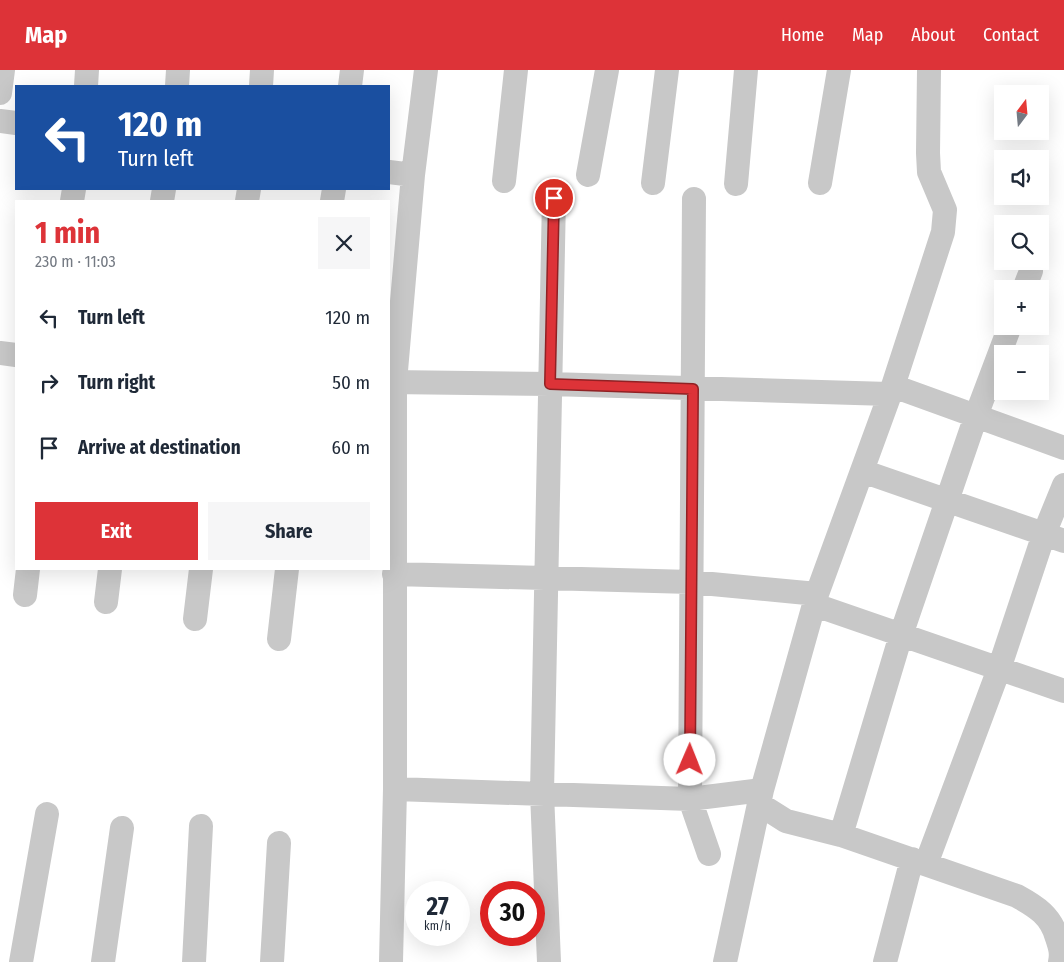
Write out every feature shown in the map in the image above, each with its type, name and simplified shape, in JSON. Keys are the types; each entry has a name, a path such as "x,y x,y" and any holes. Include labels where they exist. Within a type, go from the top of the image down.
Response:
{"street":[{"path":"0,93 2,70"},
{"path":"86,85 87,70"},
{"path":"176,85 178,70"},
{"path":"260,85 262,70"},
{"path":"350,85 352,70"},
{"path":"391,962 395,789 392,382 426,70"},
{"path":"504,181 516,70"},
{"path":"588,175 607,70"},
{"path":"653,183 667,70"},
{"path":"736,184 746,70"},
{"path":"820,183 839,70"},
{"path":"725,962 760,797 816,600 891,390 943,232 944,210 930,172 928,153 929,70"},
{"path":"0,120 15,123"},
{"path":"390,172 414,175"},
{"path":"549,962 542,794 554,198"},
{"path":"694,200 690,799 709,854"},
{"path":"841,835 901,635 976,416 1007,335"},
{"path":"0,353 15,355"},
{"path":"392,382 550,384 693,389 891,390 976,416 1064,448"},
{"path":"862,470 1054,537"},
{"path":"885,962 919,862 1054,537 1064,486"},
{"path":"25,595 28,570"},
{"path":"106,602 110,570"},
{"path":"195,619 201,570"},
{"path":"279,639 288,570"},
{"path":"394,574 691,582 816,600 901,635 1064,691"},
{"path":"395,789 690,799 760,797 786,821 841,835 1017,896 1036,907 1053,925 1062,954 1060,962"},
{"path":"21,962 48,814"},
{"path":"194,962 201,826"},
{"path":"103,962 122,828"},
{"path":"272,962 279,843"}],"route":[{"path":"554,198 550,384 693,389 690,760"}]}
